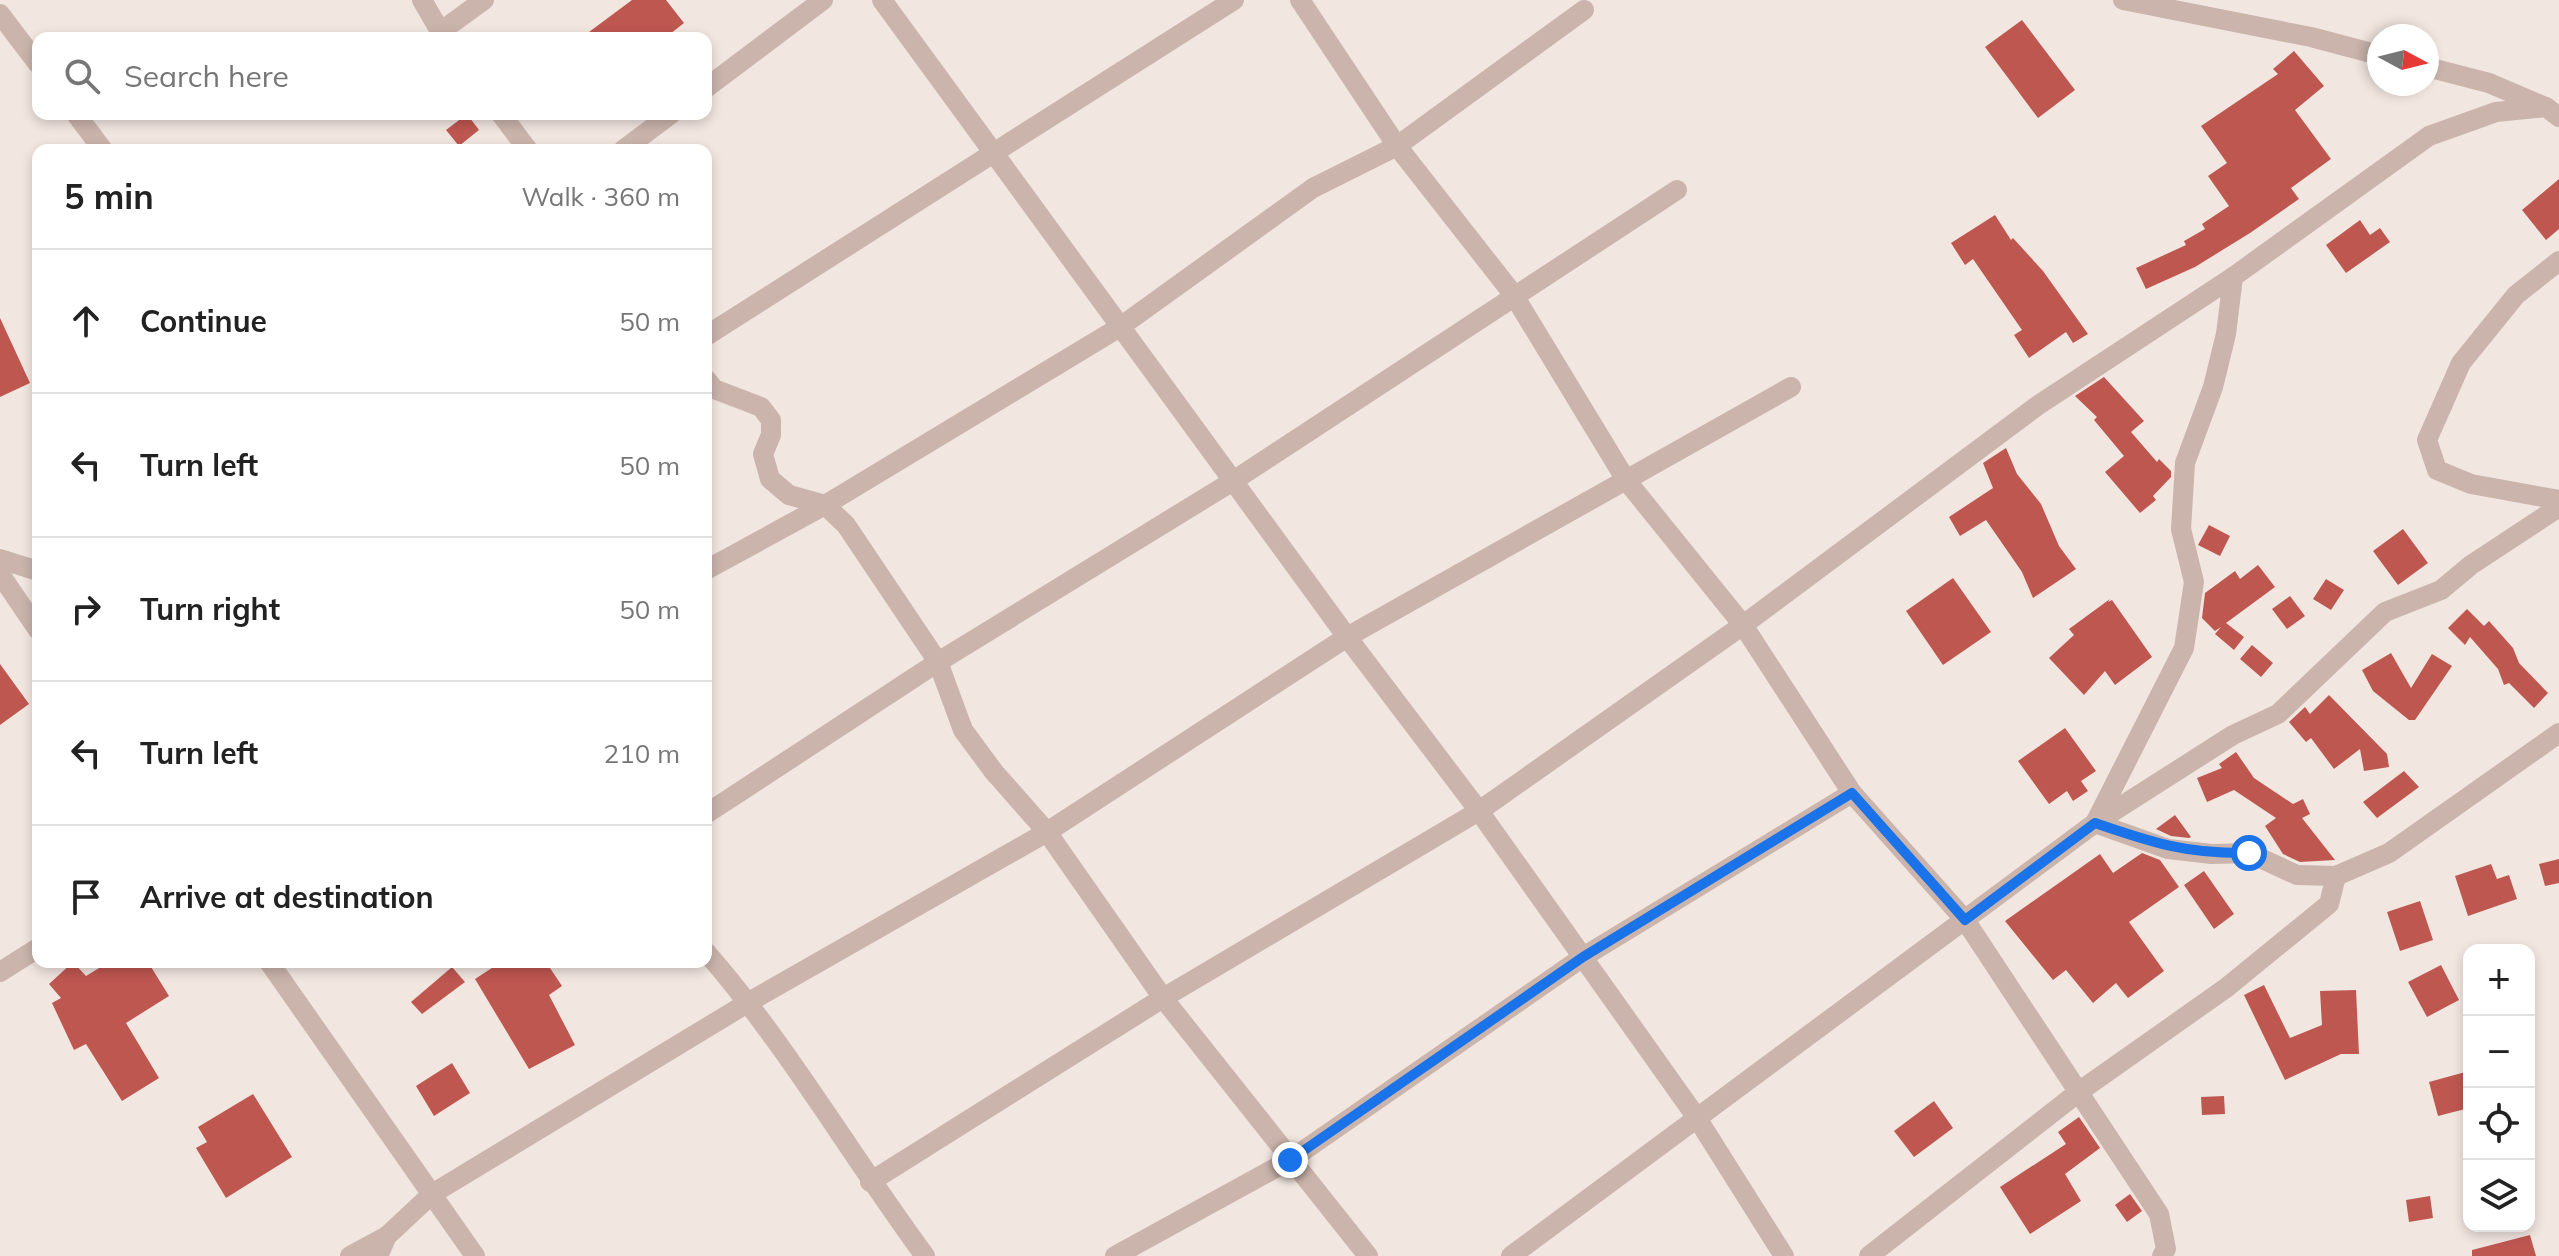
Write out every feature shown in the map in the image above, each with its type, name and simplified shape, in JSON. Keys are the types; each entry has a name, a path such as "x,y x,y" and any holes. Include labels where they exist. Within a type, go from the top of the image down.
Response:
{"street":[{"path":"422,0 440,32"},
{"path":"446,32 484,0"},
{"path":"712,83 823,0"},
{"path":"882,0 1347,637 1479,811 1697,1118 1784,1256"},
{"path":"712,332 1234,0"},
{"path":"1300,0 1397,146 1513,294 1626,480 1743,625 1852,793 1965,920 2159,1214 2166,1249 2162,1256"},
{"path":"2123,0 2311,37 2367,52"},
{"path":"712,567 825,505 1120,327 1313,188 1397,146 1584,10"},
{"path":"0,14 32,56"},
{"path":"2439,70 2489,83 2555,111"},
{"path":"870,1182 1163,998 1479,811 1743,625 2037,406 2233,277 2429,136 2496,112 2555,111"},
{"path":"80,120 98,144"},
{"path":"506,120 524,144"},
{"path":"631,144 663,120"},
{"path":"712,810 938,662 1233,481 1513,294 1677,190"},
{"path":"2559,261 2516,295 2461,363 2427,440 2437,470 2471,484 2559,500"},
{"path":"2095,823 2184,648 2194,582 2181,529 2185,463 2213,387 2226,334 2233,277"},
{"path":"712,386 761,407 771,420 771,435 763,454 770,479 789,495 825,505 846,525 938,662 963,730 994,772 1047,832 1163,998 1368,1256"},
{"path":"350,1256 387,1236 432,1194 749,1002 1047,832 1347,637 1791,387"},
{"path":"1511,1256 2095,823 2233,735 2278,714 2385,612 2441,590 2471,565 2559,507"},
{"path":"0,559 32,569"},
{"path":"0,574 32,621"},
{"path":"2095,823 2168,849 2212,854 2249,853 2297,875 2336,876 2389,853 2559,733"},
{"path":"1115,1256 1290,1160 1583,957 1852,793"},
{"path":"1869,1256 2080,1091 2226,988 2329,904 2336,876"},
{"path":"0,972 32,952"},
{"path":"712,959 749,1002 870,1182 925,1256"},
{"path":"273,968 475,1256"},
{"path":"378,1256 387,1236"}],"building":[{"path":"632,0 666,0 684,23 673,32 589,32"},
{"path":"2022,20 2075,90 2038,118 1985,47"},
{"path":"2294,51 2324,86 2295,110 2331,159 2291,188 2299,199 2195,267 2146,289 2136,268 2186,245 2184,241 2205,229 2202,224 2229,206 2208,176 2227,163 2201,126 2278,74 2273,69"},
{"path":"459,120 472,120 479,130 457,144 446,130"},
{"path":"2559,179 2559,229 2546,240 2522,210"},
{"path":"1995,215 2011,240 2013,238 2043,271 2088,334 2073,343 2066,332 2029,358 2014,335 2022,330 1973,259 1965,265 1951,243"},
{"path":"2360,220 2370,235 2380,228 2390,242 2346,273 2326,245"},
{"path":"0,318 30,383 0,397"},
{"path":"2104,377 2144,421 2131,432 2157,462 2159,459 2171,471 2171,477 2153,496 2156,500 2140,513 2105,472 2124,456 2094,420 2097,417 2075,396"},
{"path":"2006,448 2017,474 2041,504 2059,546 2076,569 2033,598 2022,572 1986,520 1960,536 1949,517 1993,488 1983,463"},
{"path":"2209,525 2230,536 2220,556 2198,545"},
{"path":"2403,529 2428,563 2398,585 2373,551"},
{"path":"2258,565 2275,587 2226,623 2244,637 2234,650 2215,634 2221,627 2215,631 2202,618 2205,593 2235,571 2240,579"},
{"path":"1953,578 1991,632 1943,665 1906,611"},
{"path":"2326,579 2344,590 2331,610 2313,599"},
{"path":"2290,596 2305,616 2287,629 2272,609"},
{"path":"2110,599 2108,602 2112,600 2152,657 2115,685 2105,671 2084,695 2049,658 2074,635 2069,629"},
{"path":"2467,609 2484,626 2489,621 2513,648 2519,663 2548,693 2534,708 2509,683 2504,685 2498,669 2470,637 2465,645 2448,628"},
{"path":"2252,645 2273,663 2261,677 2240,659"},
{"path":"2391,653 2411,688 2432,654 2452,666 2415,720 2409,720 2373,691 2362,670"},
{"path":"0,664 29,704 0,725"},
{"path":"2329,695 2387,754 2389,767 2364,771 2360,749 2334,769 2311,738 2306,742 2289,722 2305,707 2310,714"},
{"path":"2065,728 2096,771 2081,781 2088,791 2073,801 2067,791 2049,804 2018,761"},
{"path":"2236,752 2254,778 2293,804 2303,799 2310,814 2302,818 2335,860 2300,862 2283,854 2265,826 2276,818 2234,790 2207,802 2197,778 2222,768 2219,764"},
{"path":"2404,771 2419,787 2377,818 2363,802"},
{"path":"2175,815 2191,837 2171,836 2156,829"},
{"path":"2142,853 2160,860 2179,887 2129,922 2164,971 2128,998 2116,983 2093,1003 2066,970 2053,980 2005,921 2100,854 2113,873"},
{"path":"2559,859 2559,883 2545,886 2539,864"},
{"path":"2491,864 2497,879 2509,875 2517,899 2468,916 2455,876"},
{"path":"2204,871 2234,914 2214,929 2184,885"},
{"path":"2420,901 2433,940 2400,951 2387,912"},
{"path":"2441,965 2459,1000 2427,1017 2408,982"},
{"path":"66,968 79,968 86,976 99,968 152,968 169,996 126,1023 159,1078 122,1101 86,1044 74,1050 52,1003 61,998 49,984"},
{"path":"451,968 465,982 422,1014 411,1002"},
{"path":"492,968 550,968 562,986 549,995 575,1045 529,1069 475,979"},
{"path":"2264,985 2290,1038 2322,1025 2320,991 2356,990 2359,1054 2341,1054 2285,1080 2244,995"},
{"path":"452,1063 470,1093 434,1116 416,1086"},
{"path":"2463,1073 2463,1110 2438,1116 2429,1082"},
{"path":"253,1094 292,1157 226,1198 196,1148 207,1142 198,1127"},
{"path":"2224,1096 2225,1114 2202,1115 2201,1097"},
{"path":"1934,1101 1953,1128 1914,1157 1894,1131"},
{"path":"2079,1117 2100,1148 2065,1174 2081,1201 2030,1234 2000,1187 2066,1144 2058,1132"},
{"path":"2130,1194 2142,1211 2127,1222 2115,1205"},
{"path":"2430,1196 2433,1218 2409,1222 2406,1200"},
{"path":"2530,1235 2536,1256 2472,1256 2472,1250"}],"route":[{"path":"1290,1160 1583,957 1852,793 1965,920 2095,823 2168,849 2212,854 2249,853"}]}
